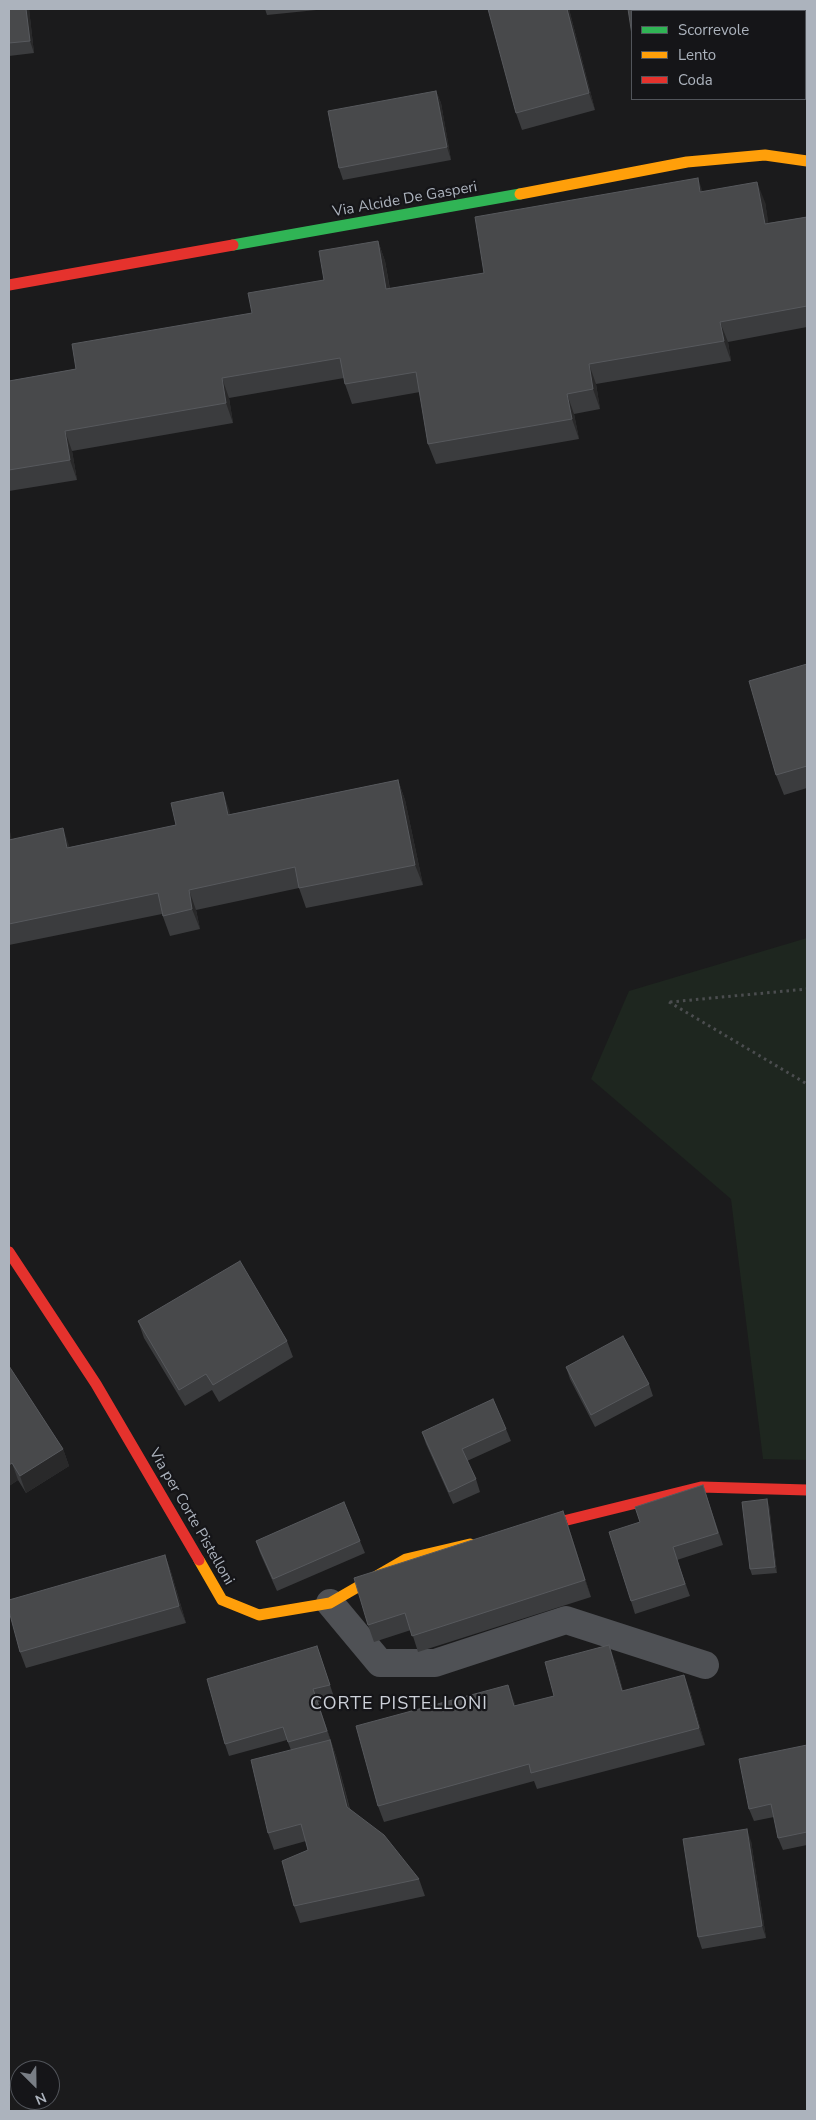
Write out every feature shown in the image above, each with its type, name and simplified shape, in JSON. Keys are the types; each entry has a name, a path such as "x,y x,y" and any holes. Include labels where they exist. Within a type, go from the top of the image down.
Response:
{"street":[{"name":"Via Alcide De Gasperi","path":"9,285 482,201 687,162 765,155 807,161"},
{"name":"Via per Corte Pistelloni","path":"9,1252 96,1384 222,1600 260,1616 330,1603 406,1559 482,1541"},
{"path":"520,1532 701,1488 807,1490"},
{"path":"330,1603 380,1663 435,1663 566,1620 705,1665"}],"path":[{"path":"807,989 669,1002 807,1084"}],"shaded area":[{"path":"807,938 807,1460 763,1459 731,1199 591,1079 629,991"}],"building":[{"path":"9,9 26,9 30,41 9,43"},
{"path":"488,9 567,9 589,93 516,113"},
{"path":"628,9 716,10 631,10 631,28"},
{"path":"807,9 807,50 806,10 766,10"},
{"path":"436,91 447,147 339,168 328,111"},
{"path":"698,178 700,192 757,182 765,224 807,217 807,306 720,322 724,341 589,364 593,389 567,394 572,419 428,444 416,372 345,384 340,358 222,378 226,403 65,431 70,460 9,470 9,381 76,369 72,344 252,313 248,293 324,280 319,251 378,241 386,289 484,273 475,217"},
{"path":"807,664 807,766 776,775 749,681"},
{"path":"398,780 415,865 299,888 295,867 189,890 192,909 163,916 158,893 9,924 9,840 63,828 67,848 176,825 171,803 223,792 228,815"},
{"path":"240,1261 287,1341 213,1385 206,1374 179,1390 138,1321"},
{"path":"623,1336 649,1384 591,1415 566,1367"},
{"path":"9,1366 63,1449 20,1476 12,1463 9,1465"},
{"path":"493,1399 506,1429 462,1449 476,1479 449,1492 422,1432"},
{"path":"703,1485 718,1533 673,1547 685,1584 631,1601 609,1532 640,1522 635,1507"},
{"path":"767,1499 775,1567 750,1569 742,1502"},
{"path":"344,1502 360,1541 273,1579 256,1541"},
{"path":"563,1511 585,1580 412,1636 405,1613 368,1625 354,1578"},
{"path":"165,1555 179,1606 20,1652 9,1611 9,1600"},
{"path":"609,1645 622,1691 684,1675 699,1728 531,1773 529,1764 378,1806 356,1726 508,1685 514,1706 554,1696 545,1662"},
{"path":"317,1646 330,1685 313,1689 327,1731 288,1742 283,1727 225,1744 207,1679"},
{"path":"330,1740 347,1807 384,1835 419,1879 294,1906 282,1861 308,1850 301,1824 268,1833 251,1760"},
{"path":"807,1745 807,1832 778,1838 771,1804 749,1809 739,1759"},
{"path":"747,1829 762,1926 698,1937 683,1839"}],"traffic: fast":[{"path":"233,245 520,194"}],"traffic: slow":[{"path":"520,194 687,162 765,155 807,161"},
{"path":"199,1560 222,1600 259,1615 330,1603 406,1559 470,1544"}],"traffic: jam":[{"path":"9,285 233,245"},
{"path":"9,1252 96,1384 199,1560"},
{"path":"531,1529 701,1487 807,1490"}],"district":[{"name":"CORTE PISTELLONI","path":"399,1705"}]}
